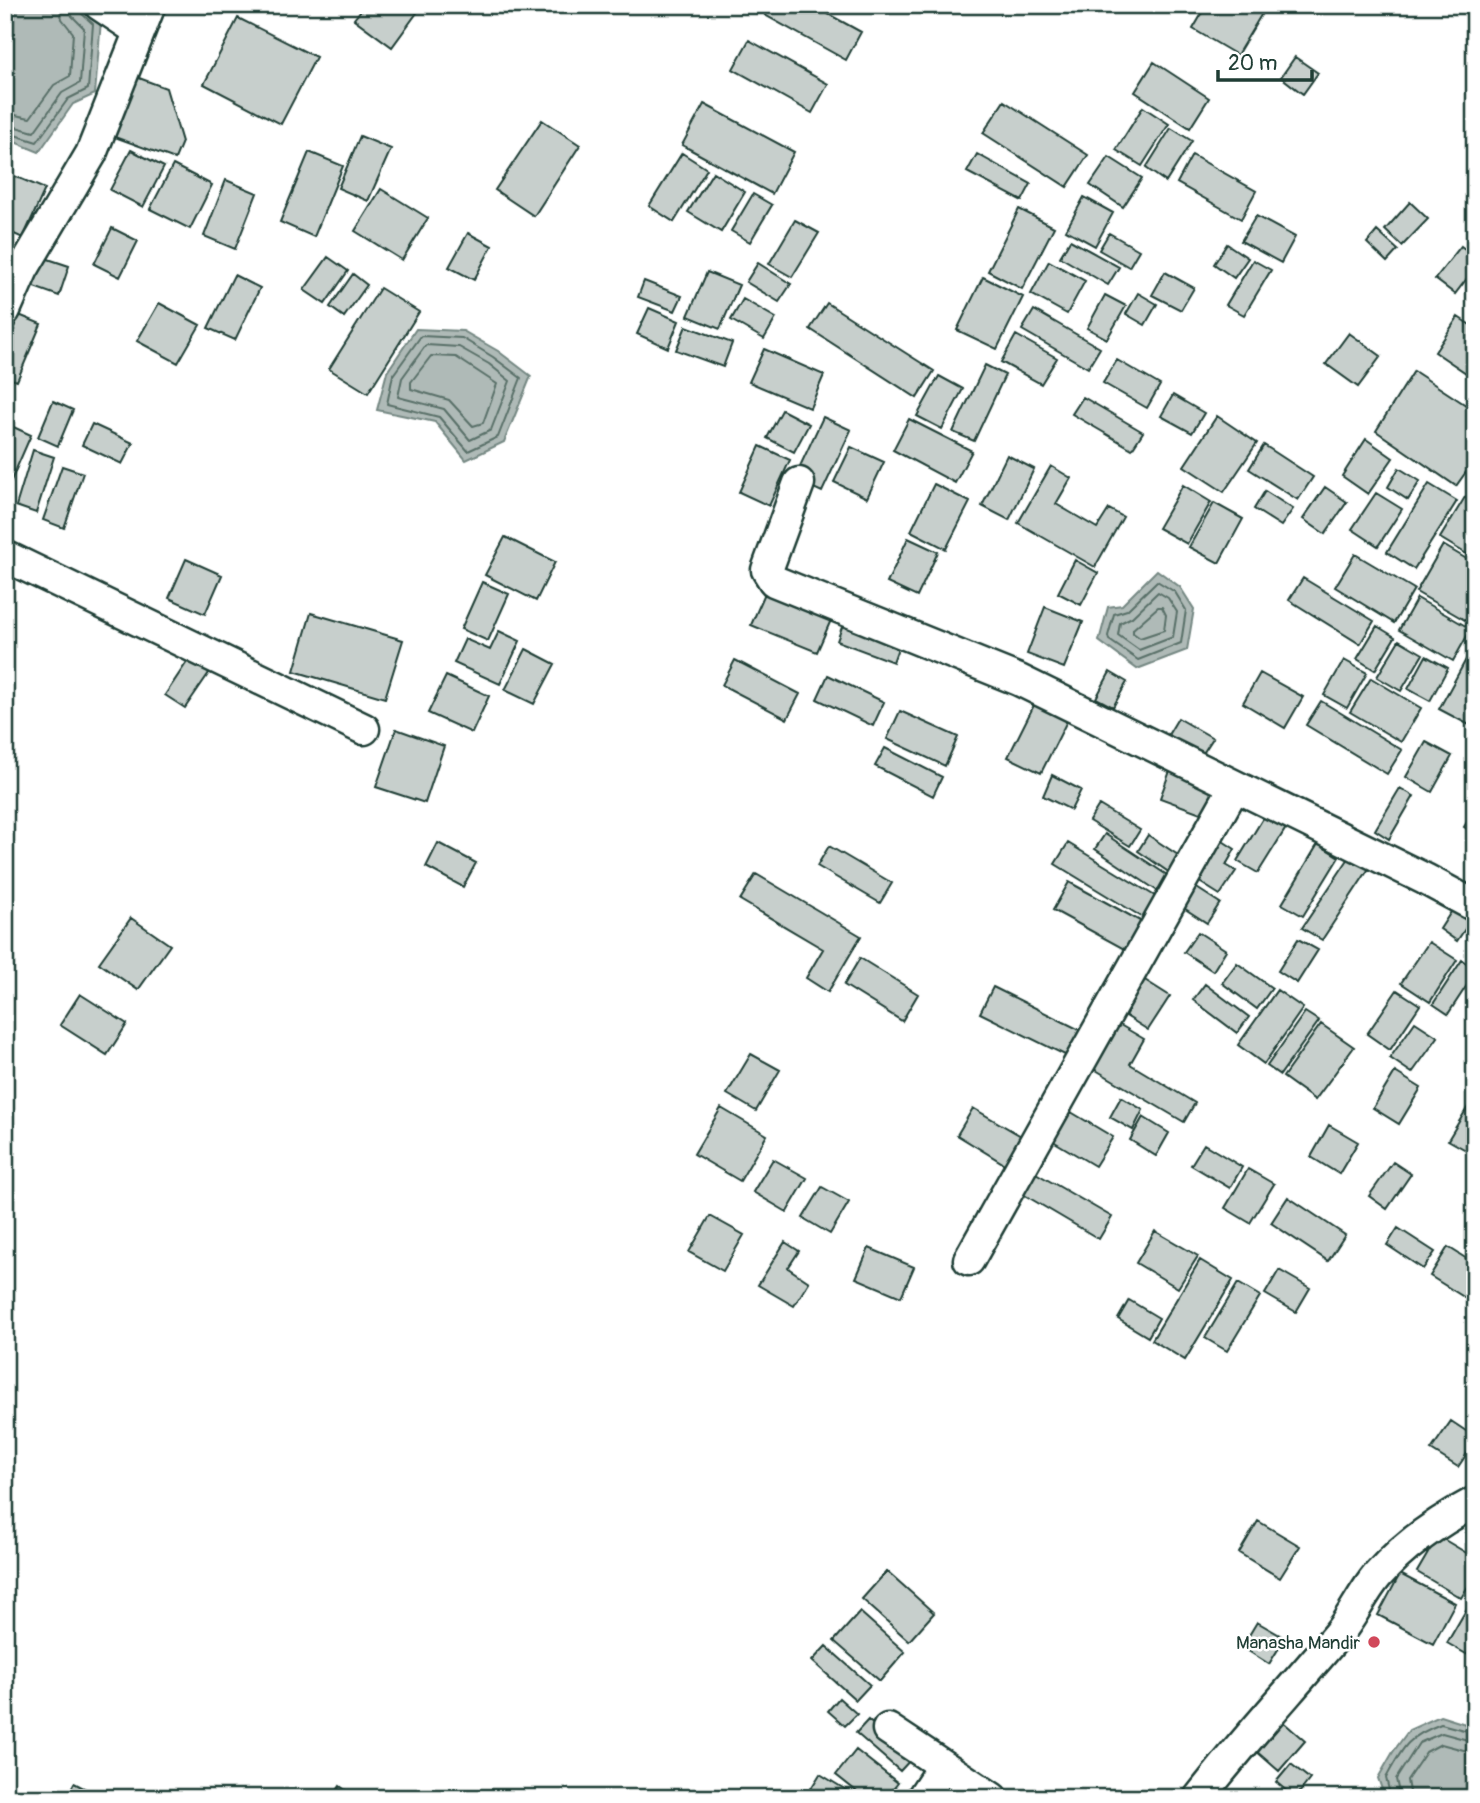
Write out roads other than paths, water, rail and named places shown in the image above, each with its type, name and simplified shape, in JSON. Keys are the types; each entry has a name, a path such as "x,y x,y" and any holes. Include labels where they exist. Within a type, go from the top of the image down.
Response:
{"street":[{"path":"5,310 23,269 91,154 145,18 100,5"},
{"path":"799,483 767,570 774,581 1019,680 1475,906"},
{"path":"5,556 364,729"},
{"path":"968,1260 1235,786"},
{"path":"1199,1798 1341,1630 1377,1577 1416,1539 1447,1517 1475,1502"},
{"path":"888,1728 992,1798"},
{"path":"922,1798 943,1766"}],"water":[{"path":"5,5 82,5 101,20 95,94 73,104 39,152 5,138"},
{"path":"416,329 463,331 498,351 531,376 504,442 466,460 435,422 377,410 387,372"},
{"path":"1157,570 1180,587 1194,609 1187,650 1137,669 1099,641 1108,607 1122,605"},
{"path":"1440,1716 1475,1727 1475,1798 1385,1798 1378,1778 1393,1752 1409,1730"}],"place":[{"name":"Manasha Mandir","path":"1374,1642"}]}
